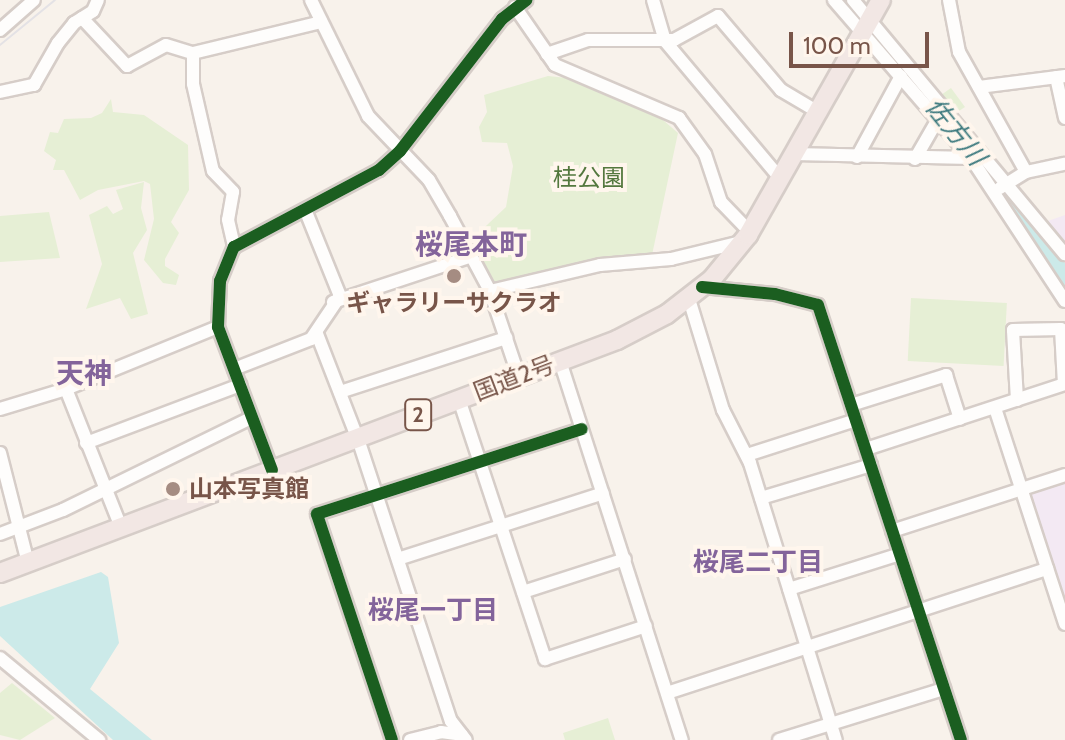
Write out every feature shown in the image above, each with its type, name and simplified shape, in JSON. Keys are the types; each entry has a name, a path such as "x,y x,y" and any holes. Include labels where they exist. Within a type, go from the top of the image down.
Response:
{"highway":[{"name":"国道2号","path":"0,573 634,332 696,293 741,243 881,0"}],"street":[{"path":"0,30 34,0"},
{"path":"0,92 34,85 58,43 93,11 98,0"},
{"path":"311,0 368,116 429,180 490,291 519,377"},
{"path":"653,0 665,41 780,178"},
{"path":"834,0 866,26 1000,189 1065,301"},
{"path":"853,0 866,26 901,76 971,158 1065,254"},
{"path":"949,0 957,49 1026,172"},
{"path":"234,247 354,187 400,151 520,3 547,54 572,74 679,118 705,154 721,202 741,243 732,283 741,291"},
{"path":"547,54 588,40 665,41 718,16 781,90 818,112"},
{"path":"82,18 127,66 166,45 193,53 321,22"},
{"path":"193,53 193,84 213,171 233,192 228,220 234,247 220,281 218,327 272,470"},
{"path":"857,157 901,76"},
{"path":"979,87 1060,76 1065,118"},
{"path":"915,159 938,119"},
{"path":"794,154 971,158"},
{"path":"1000,189 1026,172 1065,164"},
{"path":"234,369 317,334 333,302 340,296 306,212"},
{"path":"490,291 600,265 671,259 741,243"},
{"path":"333,302 469,257"},
{"path":"836,740 747,455 723,410 696,293 741,291 818,305 961,740"},
{"path":"0,409 66,389 218,327"},
{"path":"866,449 995,408 1064,384 1061,329 1013,330 1017,400"},
{"path":"317,334 377,494 451,721 464,737"},
{"path":"340,392 506,338"},
{"path":"560,361 682,740"},
{"path":"851,405 946,375 960,419"},
{"path":"86,443 240,385"},
{"path":"66,389 121,527"},
{"path":"459,399 545,659 646,626"},
{"path":"995,408 1065,624"},
{"path":"0,534 17,530 105,490 251,418"},
{"path":"747,455 856,420"},
{"path":"392,740 317,514 582,429"},
{"path":"0,453 17,530 28,563"},
{"path":"761,498 871,465"},
{"path":"892,531 1065,475"},
{"path":"398,559 603,493"},
{"path":"789,589 900,554"},
{"path":"523,592 625,559"},
{"path":"667,693 1047,569"},
{"path":"0,678 5,662 99,740"},
{"path":"779,740 944,689"},
{"path":"410,740 441,732 464,737"}],"shaded area":[{"path":"1065,215 1065,247 1045,222"},
{"path":"1065,477 1065,616 1025,490"}],"green space":[{"name":"桂公園","path":"548,76 567,78 656,114 678,133 652,255 494,286 468,243 506,207 513,166 507,143 482,142 479,127 487,112 484,95"},
{"path":"951,88 965,107 956,113 941,95"},
{"path":"111,99 113,112 144,115 188,145 189,190 171,222 179,233 165,259 165,266 179,275 176,285 163,283 144,260 154,219 150,184 144,181 98,190 80,200 64,170 53,170 56,160 44,151 50,132 58,133 64,119 91,118 102,113"},
{"path":"144,182 141,208 147,230 133,253 148,314 131,319 120,298 86,309 102,264 89,215 107,206 113,214 123,209 116,190"},
{"path":"49,212 60,258 0,262 0,216"},
{"path":"911,298 1007,303 1004,366 908,361"},
{"path":"12,683 55,718 20,740 0,735 0,693"},
{"path":"608,718 615,740 565,740 563,733"}],"water":[{"name":"佐方川","path":"838,0 846,0 915,77 1065,263 1065,291 989,178"},
{"path":"101,572 108,577 119,643 90,689 152,740 113,740 0,636 0,607"}],"tram line":[{"path":"0,45 55,0"}],"cycle path":[{"path":"272,470 218,327 220,281 234,247 379,170 400,151 502,19 526,0"},
{"path":"702,287 775,294 818,305 961,740"},
{"path":"392,740 317,514 582,429"}],"place":[{"name":"ギャラリーサクラオ","path":"454,276"},
{"name":"山本写真館","path":"173,489"}],"district":[{"name":"桜尾本町","path":"471,244"},
{"name":"天神","path":"84,373"},
{"name":"桜尾二丁目","path":"758,563"},
{"name":"桜尾一丁目","path":"433,611"}]}
